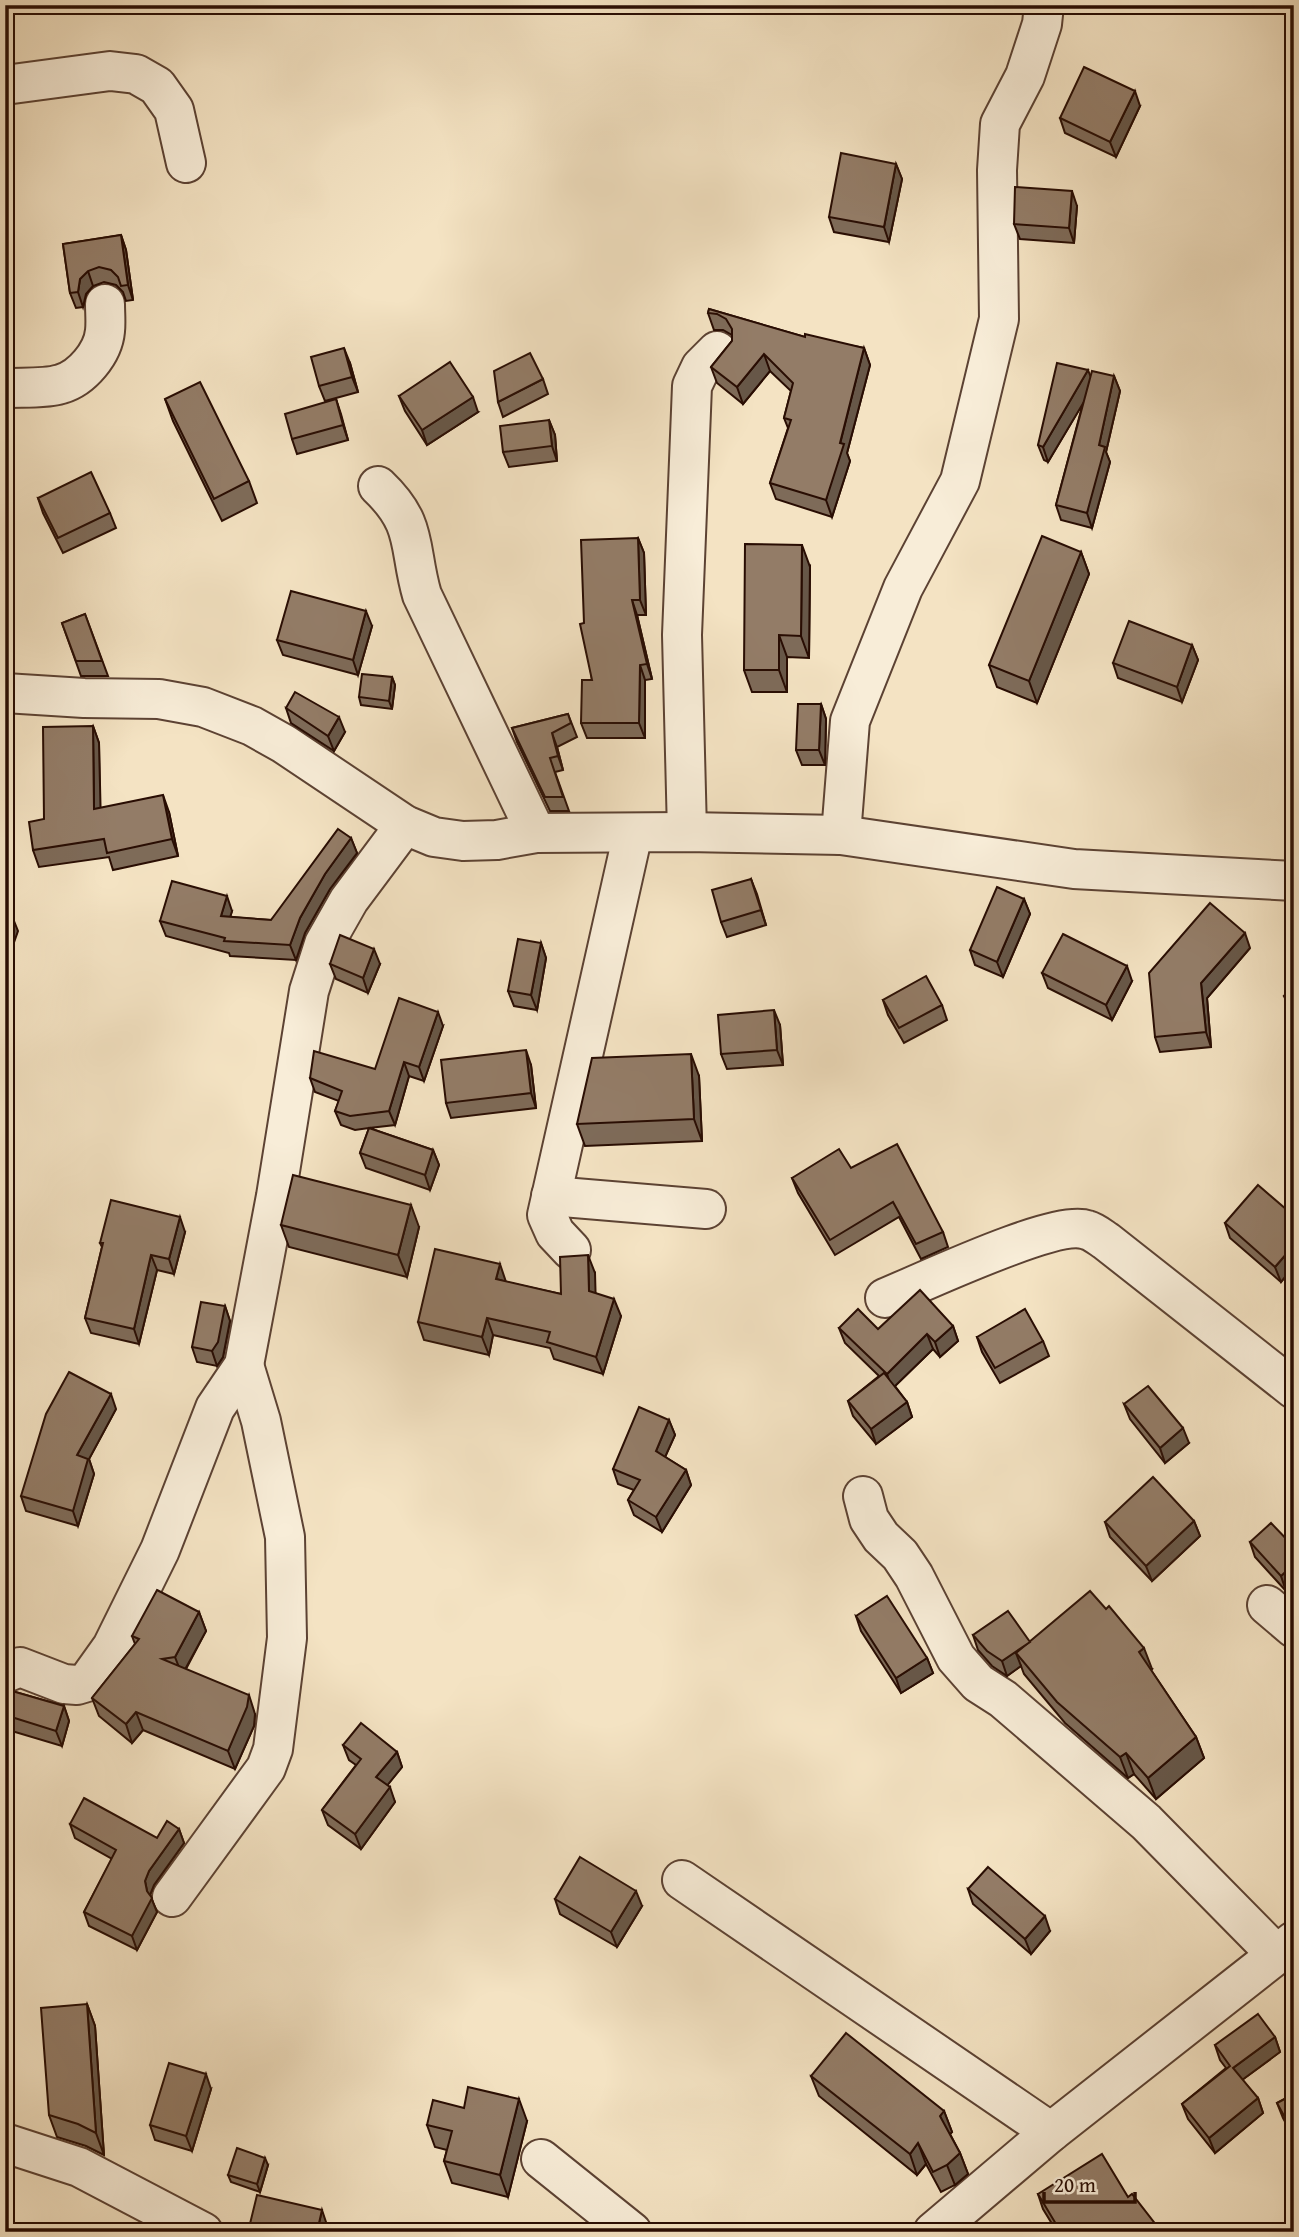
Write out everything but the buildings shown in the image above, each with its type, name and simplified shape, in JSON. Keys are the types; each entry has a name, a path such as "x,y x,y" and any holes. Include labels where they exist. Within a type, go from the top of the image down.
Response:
{"street":[{"path":"841,835 850,721 902,588 960,481 964,468 999,319 997,170 1000,124 1025,76 1042,24 1044,5"},
{"path":"5,85 110,71 136,75 158,86 174,110 186,163"},
{"path":"5,388 60,385 77,376 102,345 106,331 105,303"},
{"path":"687,832 682,635 692,386 701,367 717,351"},
{"path":"378,486 396,503 409,529 422,595 536,833"},
{"path":"5,693 159,699 203,707 252,726 284,744 405,825 434,836 463,841 497,840 536,833 841,835 1074,869 1294,881"},
{"path":"5,1673 20,1667 64,1684 77,1685 87,1682 112,1647 160,1550 215,1408 244,1365 276,1196 309,991 324,944 349,900 405,825"},
{"path":"571,1250 555,1233 547,1216 633,833"},
{"path":"551,1196 706,1209"},
{"path":"885,1298 1033,1237 1062,1230 1086,1229 1106,1241 1294,1389"},
{"path":"172,1897 266,1768 273,1749 287,1638 285,1537 261,1420 244,1365"},
{"path":"863,1496 869,1519 881,1537 907,1565 956,1658 978,1683 1003,1699 1285,1947 1051,2132 933,2232"},
{"path":"682,1880 1051,2132"},
{"path":"5,2143 79,2167 203,2232"},
{"path":"541,2159 632,2232"}]}
